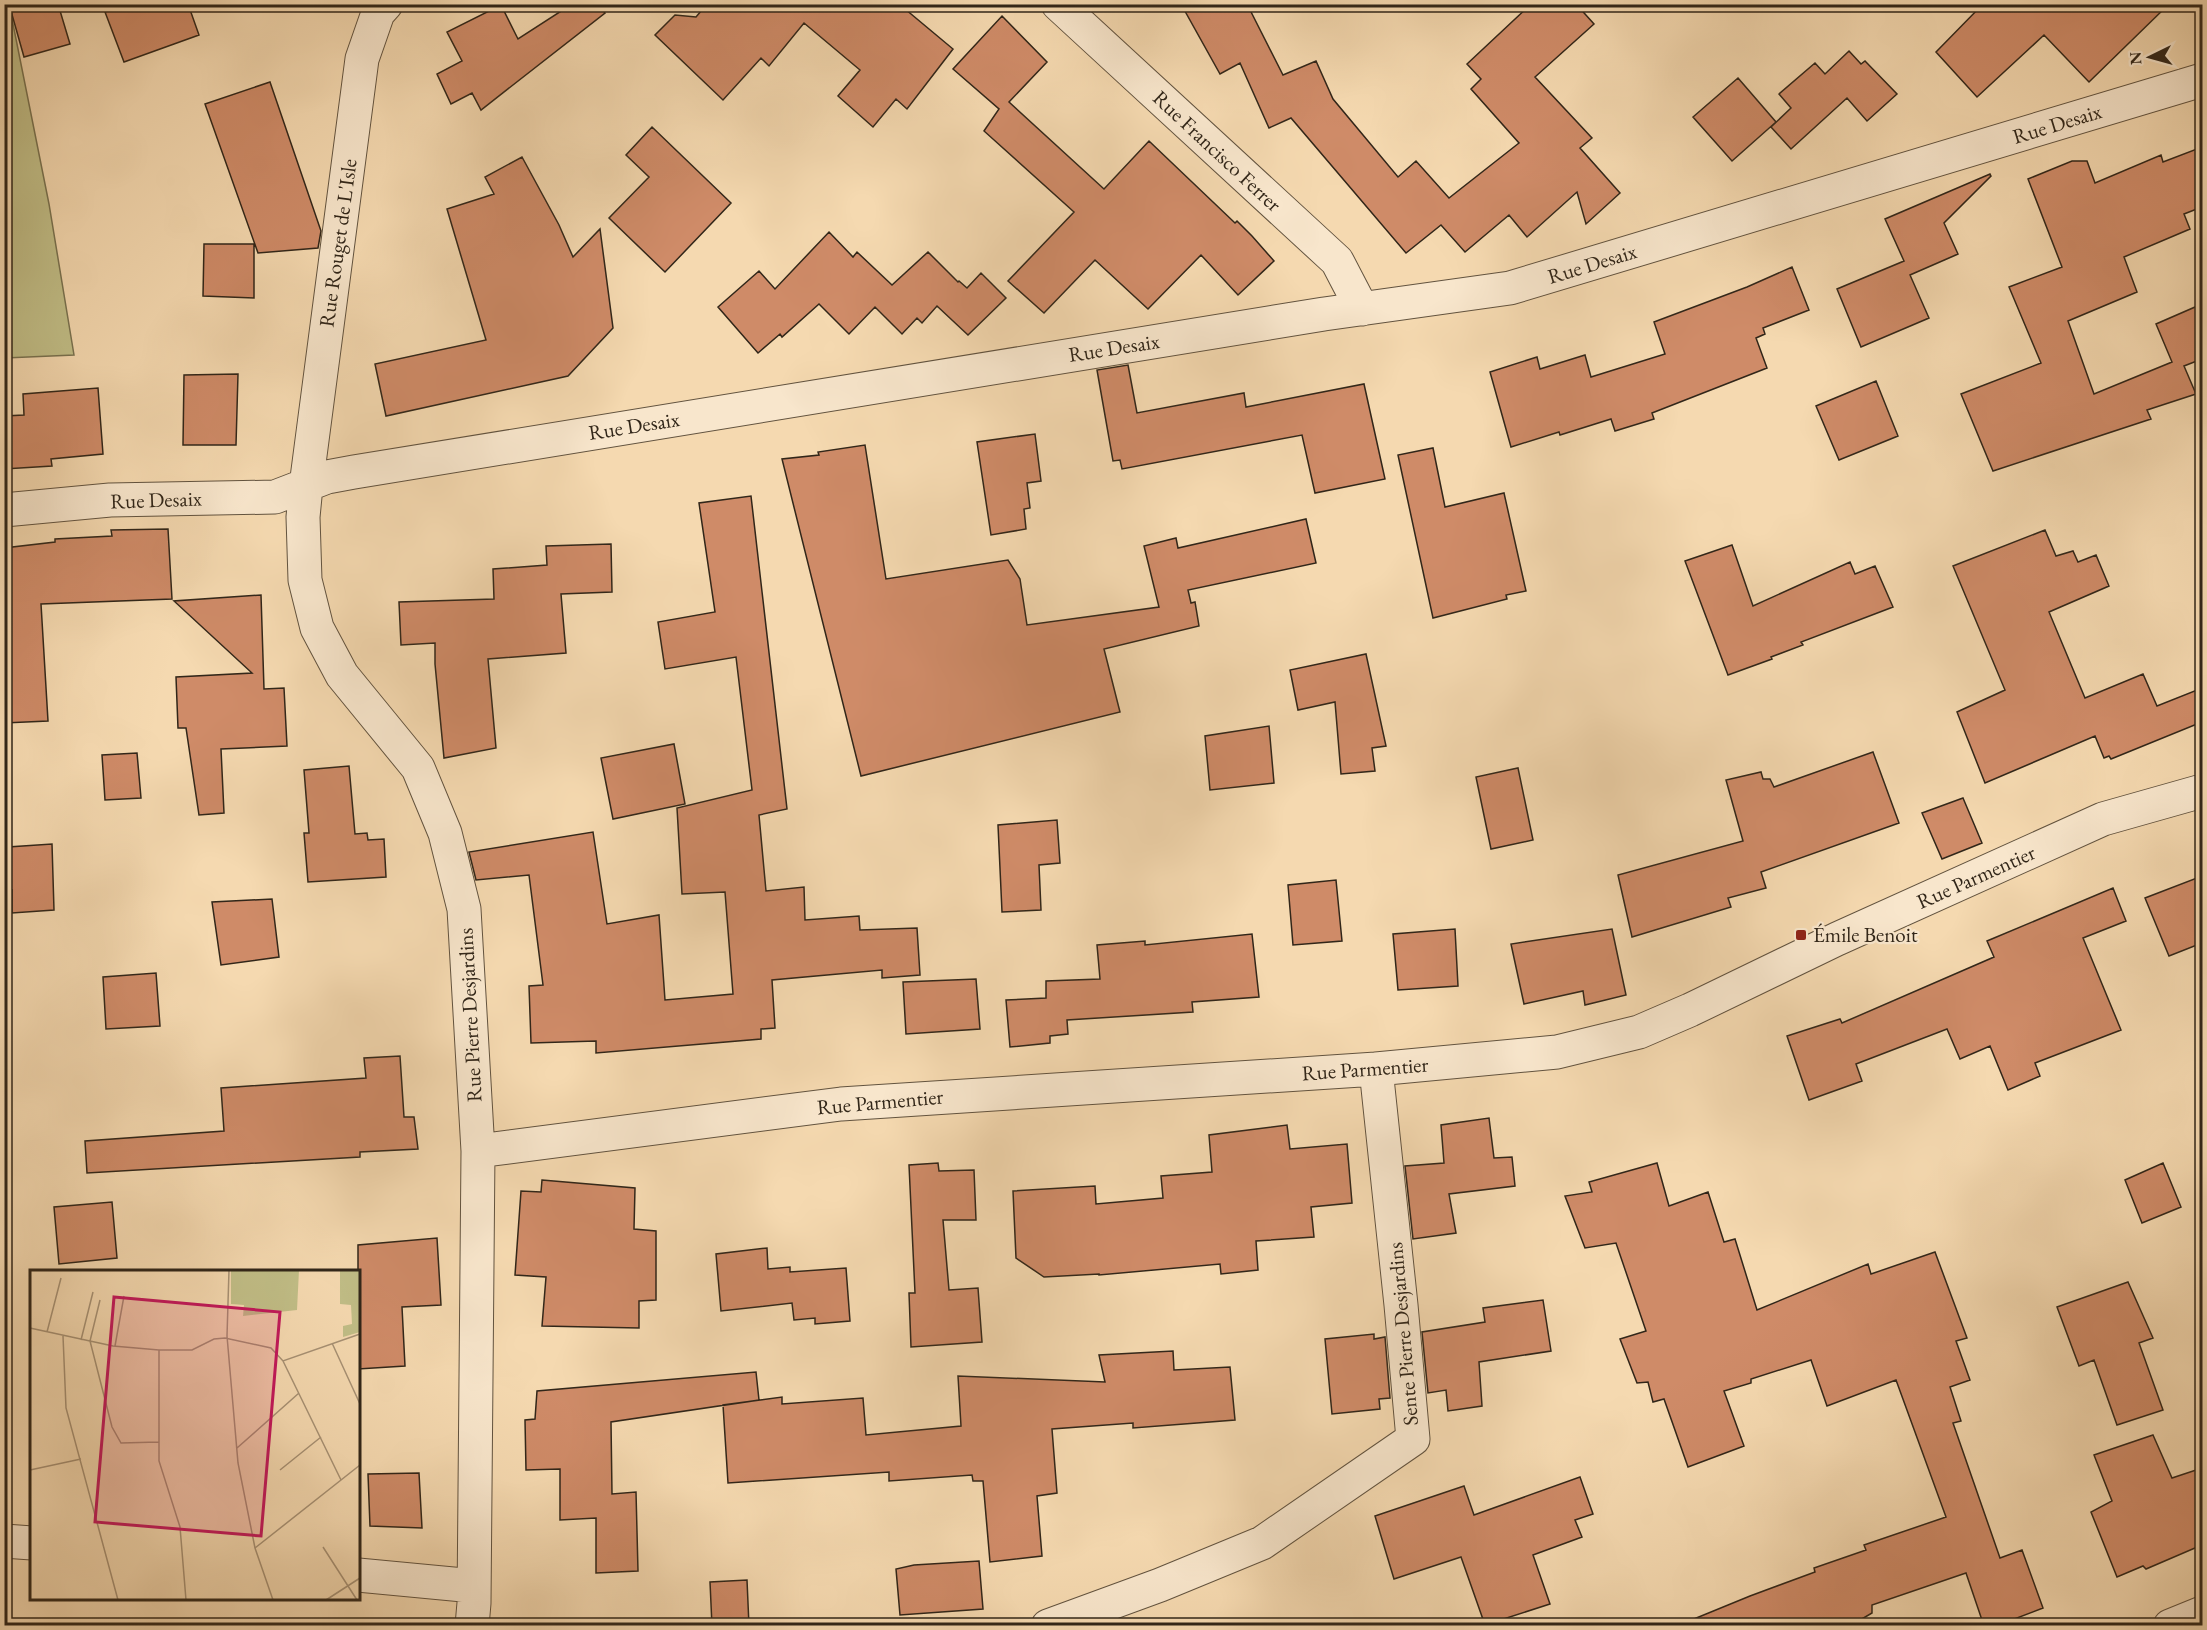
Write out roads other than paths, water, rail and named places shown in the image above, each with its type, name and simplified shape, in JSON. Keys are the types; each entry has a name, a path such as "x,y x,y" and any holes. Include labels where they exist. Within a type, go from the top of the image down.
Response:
{"street":[{"name":"Rue Rouget de L'Isle","path":"306,486 362,59 378,13 386,4"},
{"name":"Rue Francisco Ferrer","path":"1058,4 1337,261 1362,309"},
{"name":"Rue Desaix","path":"4,510 110,500 275,497 327,477 354,472 1362,309 1510,288 2202,80"},
{"name":"Rue Pierre Desjardins","path":"306,486 303,517 305,580 317,628 342,675 418,768 445,833 464,909 478,1151 472,1626"},
{"name":"Rue Parmentier","path":"478,1151 841,1104 1216,1078 1376,1070 1557,1052 1639,1032 1837,939 2103,819 2202,790"},
{"name":"Sente Pierre Desjardins","path":"1048,1626 1262,1544 1413,1439 1376,1070"},
{"path":"4,1541 30,1543"},
{"path":"360,1575 474,1586"},
{"path":"2170,1626 2202,1613"}],"place":[{"name":"Émile Benoit","path":"1801,935"}]}
